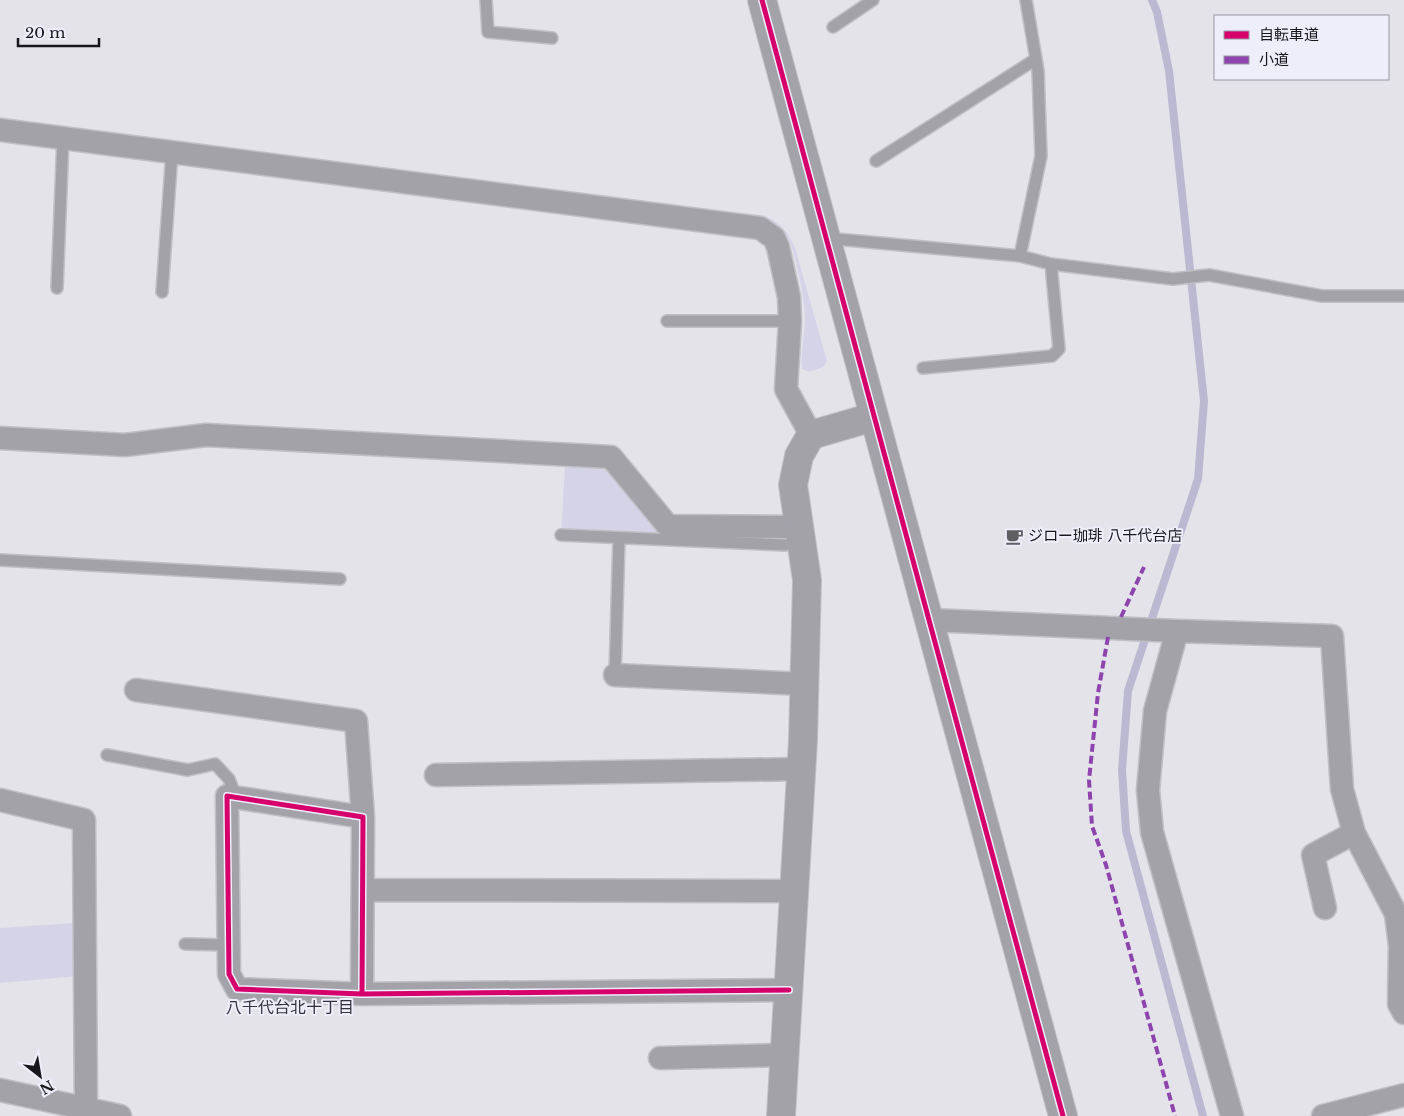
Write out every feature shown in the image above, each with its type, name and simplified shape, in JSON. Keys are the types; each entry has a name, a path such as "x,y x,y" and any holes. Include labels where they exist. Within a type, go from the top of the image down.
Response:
{"street":[{"path":"762,0 1063,1116"},
{"path":"0,130 760,228 774,238 778,247 789,297 790,321 786,389 811,435"},
{"path":"781,1116 801,768 807,580 792,536 794,485 799,456 811,435 873,417"},
{"path":"0,438 125,446 206,435 611,457 668,526 792,536"},
{"path":"930,620 1332,636 1342,789 1354,833 1396,914 1400,946 1399,1004 1404,1013"},
{"path":"1171,631 1155,711 1148,790 1152,832 1232,1116"},
{"path":"615,675 804,684"},
{"path":"136,690 356,721 363,817 362,994"},
{"path":"436,775 801,768"},
{"path":"363,817 227,796 229,974 237,989 362,994 789,990"},
{"path":"0,800 84,820 86,1108"},
{"path":"1326,908 1313,855 1354,833"},
{"path":"363,890 795,891"},
{"path":"660,1058 785,1055"},
{"path":"0,1090 120,1116"},
{"path":"1323,1116 1404,1095"}],"lane":[{"path":"486,0 488,32 552,38"},
{"path":"833,27 872,0"},
{"path":"1020,256 1041,156 1036,59 1026,0"},
{"path":"876,161 1036,59"},
{"path":"57,288 63,138"},
{"path":"162,292 172,152"},
{"path":"825,238 1020,256 1052,264 1173,278 1209,275 1322,296 1404,296"},
{"path":"923,368 1052,356 1059,349 1052,264"},
{"path":"667,321 790,321"},
{"path":"562,535 619,538 792,536"},
{"path":"615,675 619,538"},
{"path":"0,560 340,579"},
{"path":"107,756 188,770 215,764 229,779 236,797"},
{"path":"185,944 229,945"}],"shaded area":[{"path":"763,215 783,228 795,248 827,361 823,367 809,372 802,369 805,312 793,251 785,233 762,217"},
{"path":"565,466 606,469 665,540 561,535"},
{"path":"75,923 78,976 0,983 0,928"}],"waterway":[{"path":"1152,0 1157,12 1169,71 1204,401 1198,479 1128,691 1122,770 1126,831 1203,1116"}],"marked path":[{"path":"1121,617 1144,567"},
{"path":"1108,637 1098,693 1089,780 1092,826 1106,865 1175,1116"}],"cycle path":[{"path":"762,0 1063,1116"},
{"path":"362,994 363,817 227,796 229,974 237,989 362,994 789,990"}],"place":[{"name":"ジロー珈琲 八千代台店","path":"1014,536"}],"district":[{"name":"八千代台北十丁目","path":"290,1007"}]}
